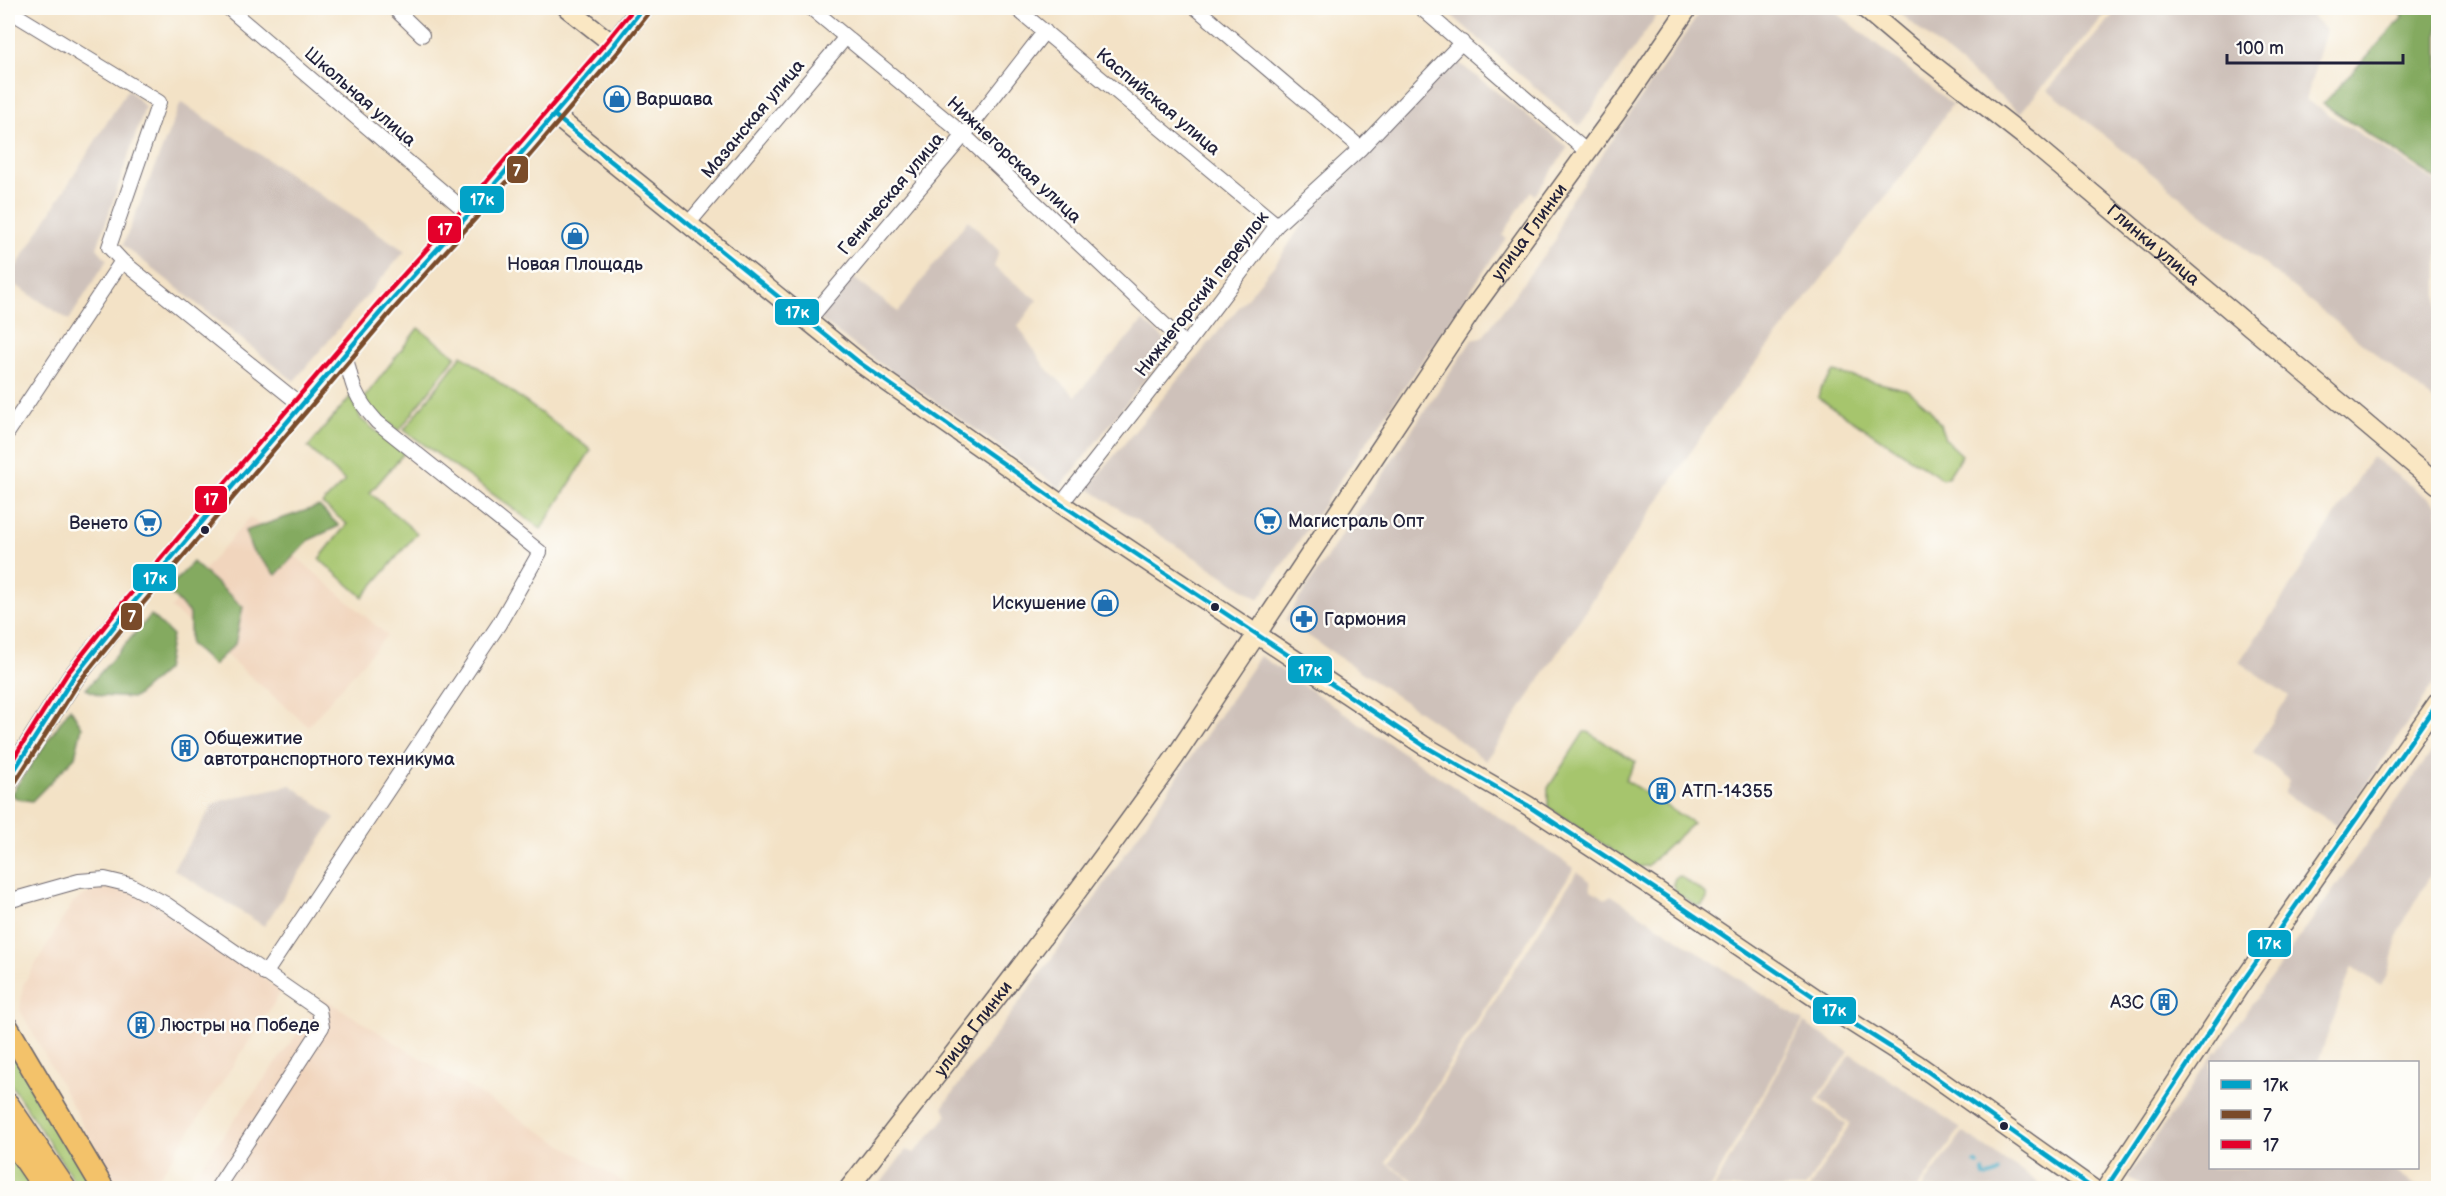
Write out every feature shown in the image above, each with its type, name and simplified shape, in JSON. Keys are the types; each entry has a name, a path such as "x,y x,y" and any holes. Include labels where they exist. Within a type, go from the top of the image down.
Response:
{"main road":[{"path":"567,8 614,45"},
{"path":"8,780 73,678 128,609 345,353 469,214 614,45 643,8"},
{"name":"улица Глинки","path":"849,1188 1071,902 1176,757 1475,306 1628,96 1688,8"},
{"name":"Глинки улица","path":"1864,8 2029,140 2439,485"},
{"path":"554,115 860,363 1061,504 1423,746 1527,805 1655,888 1851,1022 1917,1064 2092,1188"},
{"path":"2106,1188 2241,984 2439,702"},
{"path":"8,1028 103,1188"},
{"path":"8,1104 65,1188"},
{"path":"8,1135 44,1188"}],"street":[{"name":"Школьная улица","path":"228,8 469,214"},
{"path":"394,8 422,35"},
{"name":"Нижнегорская улица","path":"811,8 964,135 1186,345"},
{"name":"Каспийская улица","path":"1016,8 1277,225"},
{"path":"1196,8 1361,148"},
{"path":"1421,8 1586,151"},
{"path":"8,10 159,102 109,247 122,261 301,405"},
{"name":"Геническая улица","path":"807,321 964,135 1045,31"},
{"name":"Мазанская улица","path":"688,224 846,36"},
{"name":"Нижнегорский переулок","path":"1061,504 1277,225 1361,148 1462,42"},
{"path":"8,432 122,261"},
{"path":"265,974 482,651 540,552 377,422 360,404 345,353"},
{"path":"8,901 79,881 117,880 141,889 166,904 319,1010 322,1027 217,1188"}],"shaded area":[{"path":"1443,8 1662,8 1580,126"},
{"path":"1703,8 1831,8 1952,104 1919,154 1713,418 1486,761 1439,725 1285,620 1472,340 1482,338 1556,239 1564,210"},
{"path":"1894,8 2111,8 2020,113"},
{"path":"2119,8 2304,8 2326,30 2306,100 2438,183 2438,404 2048,90"},
{"path":"1454,59 1568,147 1535,195 1530,192 1502,235 1506,238 1259,599 1087,488 1277,262 1307,217"},
{"path":"128,89 145,107 97,248 107,260 69,320 8,280"},
{"path":"181,102 405,251 294,381 123,245"},
{"path":"968,220 999,251 994,267 1037,300 1018,326 1045,367 1075,396 1143,321 1172,345 1060,488 818,318 851,276 898,312"},
{"path":"2372,457 2438,506 2438,677 2337,825 2284,793 2289,781 2276,768 2253,752 2289,696 2239,662 2277,607"},
{"path":"250,517 387,635 308,726 171,608"},
{"path":"1260,656 1574,868 1386,1163 1421,1188 877,1188 906,1150 914,1153 947,1116 943,1106 1082,917"},
{"path":"2438,743 2438,862 2400,928 2388,972 2381,986 2352,966 2318,1061 2209,1061 2216,1051 2218,1052"},
{"path":"291,785 335,818 264,926 173,869 213,805 219,801"},
{"path":"1577,872 1590,881 1591,890 1605,899 1611,895 1803,1021 1710,1188 1424,1188 1389,1164"},
{"path":"118,887 141,894 282,991 152,1188 127,1188 116,1185 20,1010 23,985 73,902 94,890"},
{"path":"323,998 624,1183 630,1188 185,1188"},
{"path":"1804,1023 1849,1052 1815,1101 1846,1124 1805,1188 1714,1188"},
{"path":"1851,1054 1961,1128 1918,1188 1809,1188 1850,1124 1820,1099"},
{"path":"2209,1061 2209,1169 2392,1169 2418,1188 2144,1188 2128,1177"},
{"path":"1963,1132 1967,1135 2046,1188 1922,1188"}],"green space":[{"path":"2395,8 2438,8 2438,180 2323,104 2403,17"},
{"path":"418,328 456,356 399,431 361,402"},
{"path":"462,355 591,450 541,529 404,430"},
{"path":"1834,372 1908,390 1928,407 1940,424 1945,439 1962,455 1948,477 1942,479 1818,398 1820,389"},
{"path":"351,396 361,419 404,453 370,493 417,533 363,597 319,559 347,524 322,504 345,481 308,447"},
{"path":"319,506 339,526 309,540 276,575 252,550 245,531"},
{"path":"193,562 243,607 235,644 213,665 190,644 190,614 167,590"},
{"path":"151,615 172,635 166,670 134,698 101,696 86,689"},
{"path":"70,708 82,727 75,757 32,801 18,799 11,794"},
{"path":"1584,732 1588,732 1636,762 1625,780 1693,823 1647,866 1637,867 1548,807 1548,788"},
{"path":"1680,876 1706,894 1707,899 1702,905 1696,906 1675,892 1673,884 1675,878"},
{"path":"8,1040 97,1188 79,1188 8,1080"},
{"path":"8,1147 36,1188 12,1188 8,1183"}],"waterway":[{"path":"1984,1171 1986,1177 1999,1172"}],"transit line":[{"name":"17","path":"8,767 67,674 122,604 379,302 463,209 634,8"},
{"name":"17к","path":"8,780 73,678 128,609 385,307 469,214 614,45 643,8"},
{"name":"7","path":"14,784 79,682 134,614 391,312 475,219 620,50 649,13"},
{"name":"17к","path":"554,115 860,363 1061,504 1423,745 1527,805 1655,889 1917,1064 2092,1188"},
{"name":"17к","path":"2106,1188 2241,984 2438,702"}],"place":[{"name":"Варшава","path":"617,99"},
{"name":"Новая Площадь","path":"575,236"},
{"name":"Магистраль Опт","path":"1268,521"},
{"name":"Венето","path":"148,523"},
{"name":"Искушение","path":"1105,603"},
{"name":"Гармония","path":"1304,619"},
{"name":"Общежитие автотранспортного техникума","path":"185,748"},
{"name":"АТП-14355","path":"1662,791"},
{"name":"АЗС","path":"2164,1002"},
{"name":"Люстры на Победе","path":"141,1025"}]}
